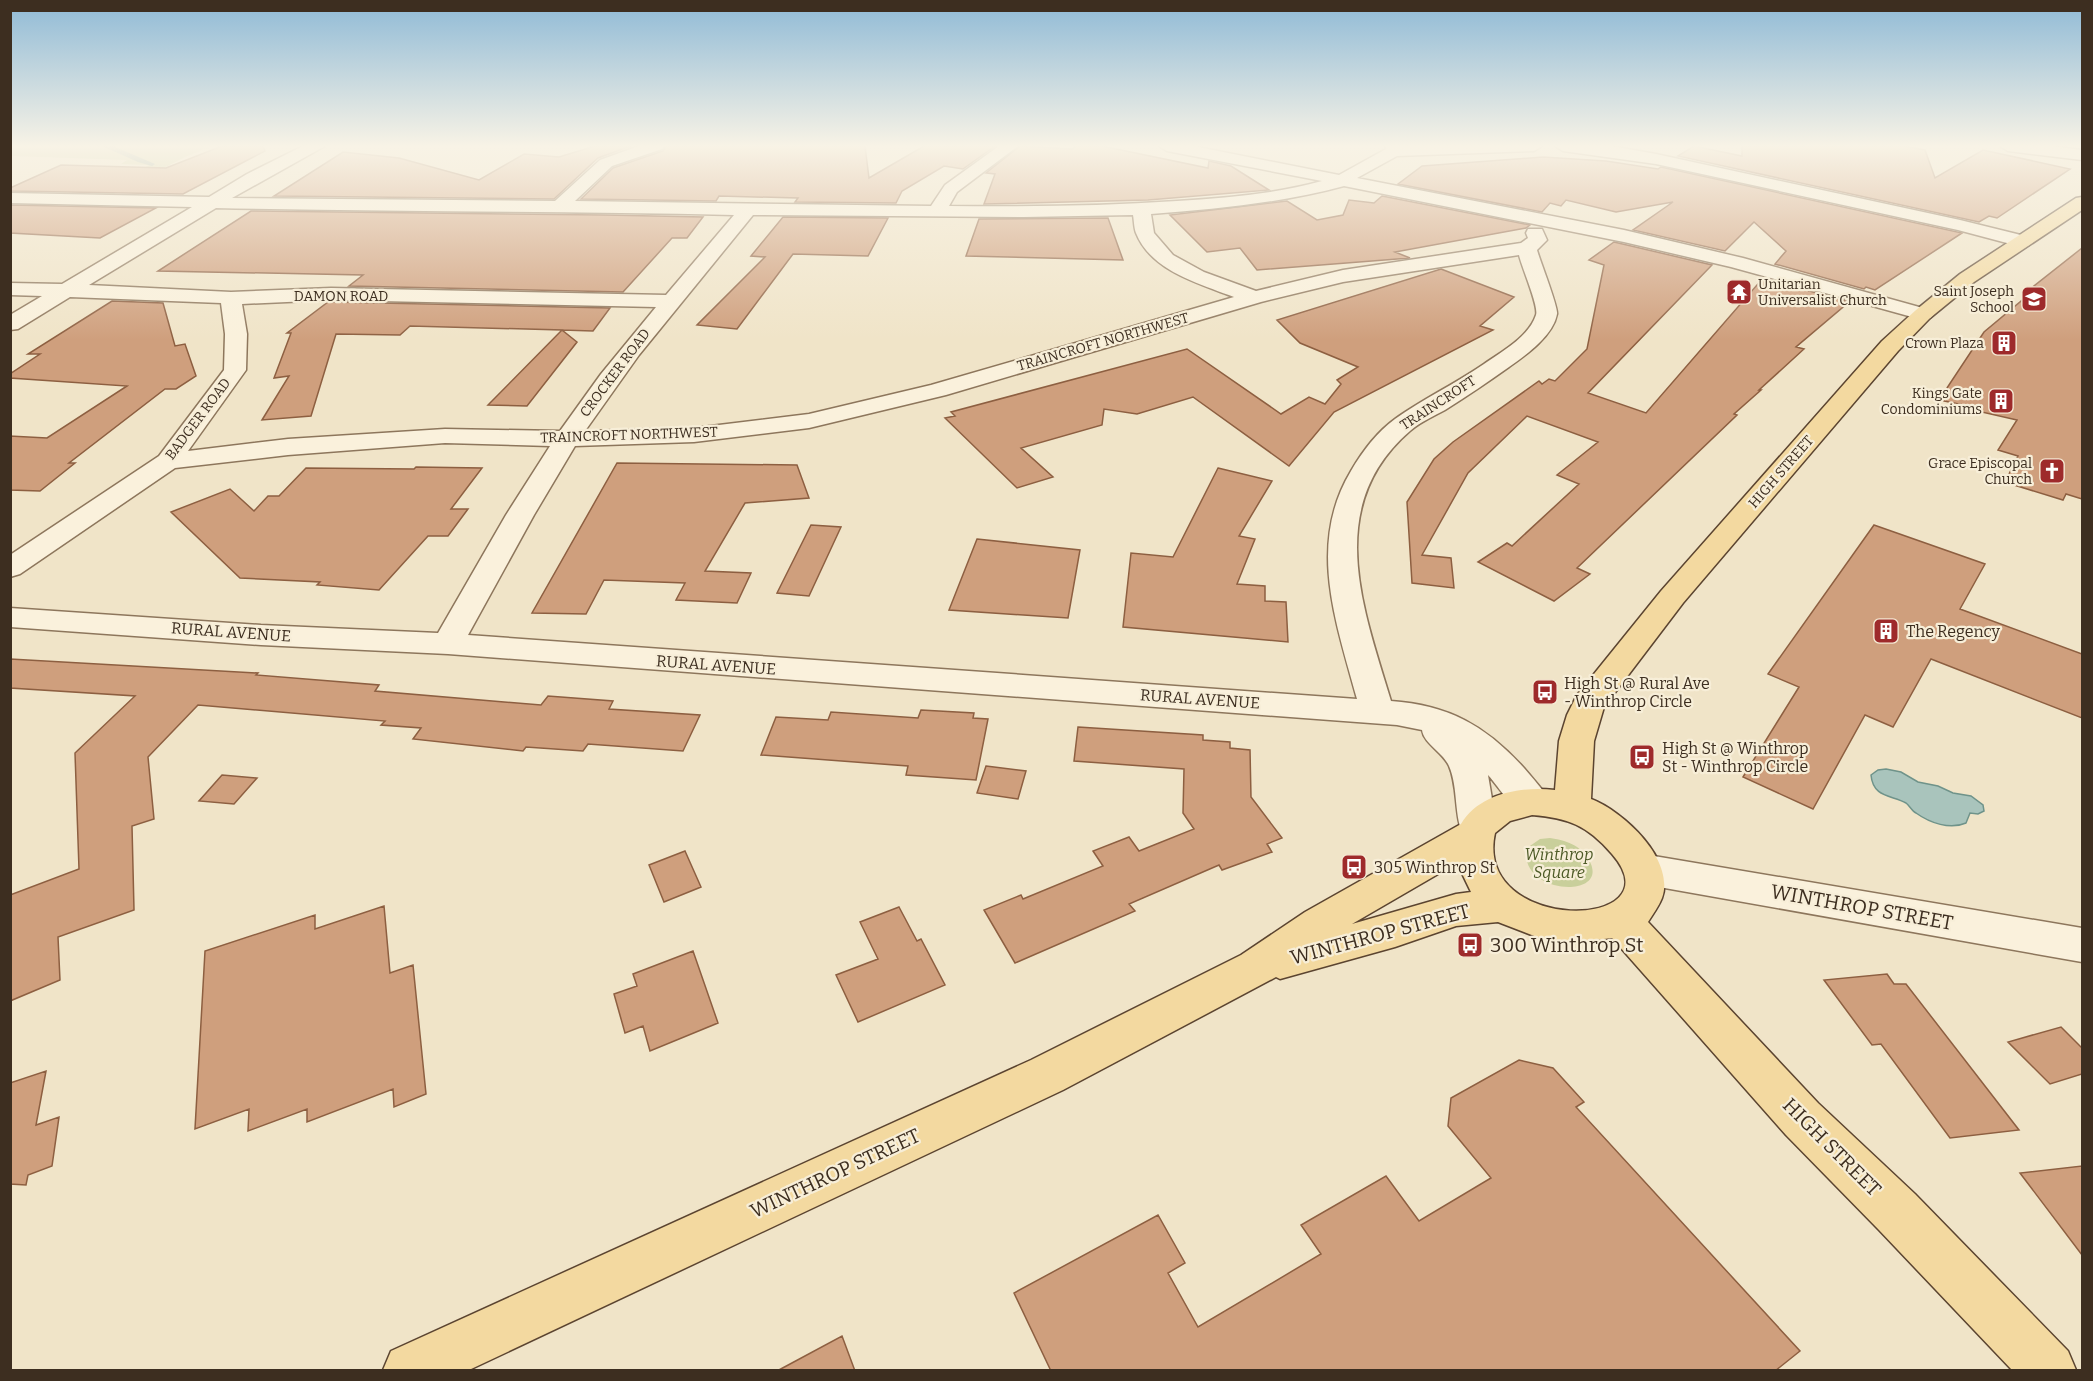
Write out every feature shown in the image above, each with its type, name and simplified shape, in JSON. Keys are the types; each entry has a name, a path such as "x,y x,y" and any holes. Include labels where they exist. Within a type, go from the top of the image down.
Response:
{"main road":[{"name":"HIGH STREET","path":"1573,807 1575,740 1580,721 1589,703 1672,597 1876,363 1923,314 1967,278 2069,210"},
{"path":"1532,801 1573,807 1594,816 1612,829 1628,844 1642,869 1645,892 1641,903 1633,912 1620,919 1570,926 1529,918 1504,905 1488,889 1479,873 1473,856 1477,831 1495,811 1532,801"},
{"name":"WINTHROP STREET","path":"410,1371 1047,1075 1256,968 1319,924 1477,831"},
{"name":"WINTHROP STREET","path":"1256,968 1395,930 1456,910 1504,905"},
{"name":"HIGH STREET","path":"1620,919 1802,1119 1897,1212 2049,1371"}],"street":[{"path":"10,324 199,210"},
{"name":"CROCKER ROAD","path":"448,644 517,520 567,439 613,374 748,210"},
{"path":"790,210 1042,210"},
{"path":"1141,210 1145,233 1166,259 1197,276 1254,298 1343,276 1533,244 1574,233 1582,228"},
{"path":"1488,210 1715,257 1923,314"},
{"path":"1893,210 2022,241"},
{"name":"TRAINCROFT","path":"1377,711 1344,589 1341,535 1348,501 1365,464 1388,437 1402,425 1513,354 1544,326 1548,310 1547,302 1521,278 1533,244 1530,227 1507,214"},
{"path":"1448,260 1485,265 1521,278"},
{"name":"DAMON ROAD","path":"10,290 178,294 231,298 331,294 671,301"},
{"name":"BADGER ROAD","path":"10,568 168,461 235,370 236,334 231,298"},
{"name":"TRAINCROFT NORTHWEST","path":"168,461 288,447 434,437 567,439 694,435 809,421 938,390 1254,298"},
{"name":"RURAL AVENUE","path":"10,617 249,634 448,644 786,671 1377,711 1420,717 1461,731 1473,740 1532,801"},
{"path":"1420,717 1444,736 1462,756 1472,774 1477,831"},
{"name":"WINTHROP STREET","path":"1642,869 2082,945"}],"green space":[{"name":"Winthrop Square","path":"1550,838 1572,844 1586,855 1593,873 1588,882 1563,887 1548,883 1536,875 1528,864 1527,848 1540,839"}],"water":[{"path":"1878,770 1901,772 1918,782 1971,796 1983,805 1984,811 1978,814 1970,813 1966,823 1960,825 1947,826 1927,820 1906,803 1884,795 1875,788 1871,775"}],"building":[{"path":"10,210 151,210 100,238 10,233"},
{"path":"1208,210 1302,210 1317,220 1343,215 1345,210 1456,210 1530,225 1526,228 1395,252 1410,258 1257,270 1240,248 1207,252 1170,215"},
{"path":"1661,210 1859,210 1962,233 1875,290 1866,287 1864,289 1775,264 1786,251 1754,222 1725,251 1633,230"},
{"path":"1926,210 2008,210 1997,218 1989,216 1979,222"},
{"path":"251,211 703,217 687,238 672,238 623,292 349,286 363,275 158,271"},
{"path":"783,217 888,218 868,256 793,254 737,329 697,325 765,257 751,256"},
{"path":"1108,218 1123,260 966,256 979,219"},
{"path":"1614,242 1712,265 1588,393 1646,413 1763,278 1849,302 1796,347 1804,349 1734,414 1737,415 1577,568 1590,574 1554,601 1478,562 1507,543 1512,546 1579,484 1557,475 1598,442 1527,416 1468,473 1422,555 1451,558 1454,588 1412,583 1407,502 1434,459 1453,442 1539,381 1542,384 1549,379 1555,381 1587,349 1604,265 1589,260"},
{"path":"2082,248 2082,499 2066,494 2063,500 2014,485 2017,479 2008,476 2018,456 1998,450 2017,420 1939,400 1984,332 2038,287 2034,286"},
{"path":"1441,269 1514,297 1480,326 1493,330 1334,412 1289,466 1193,397 1137,414 1104,409 1102,425 1021,448 1053,477 1017,488 945,418 955,416 951,412 1187,349 1281,414 1309,397 1325,404 1341,384 1337,380 1358,367 1300,343 1277,320"},
{"path":"112,301 163,303 175,346 185,344 196,376 176,389 165,389 69,463 75,463 40,491 10,490 10,436 47,438 127,386 10,378 10,374 40,354 28,354"},
{"path":"328,302 610,308 593,331 410,326 400,335 336,334 311,416 262,420 289,376 274,378 291,333 287,333"},
{"path":"562,330 577,342 527,406 488,405"},
{"path":"617,463 797,465 809,498 745,503 705,571 751,573 737,603 676,600 685,583 604,580 586,614 532,613"},
{"path":"416,467 482,468 451,509 468,509 448,536 428,536 379,590 317,585 320,582 240,578 171,512 230,489 254,511 268,496 279,496 306,468 414,469"},
{"path":"1218,468 1272,481 1239,536 1255,539 1237,584 1265,586 1265,601 1286,602 1288,642 1123,627 1131,553 1173,557"},
{"path":"811,525 841,527 809,596 777,593"},
{"name":"The Regency","path":"1874,525 1985,564 1960,609 2082,654 2082,718 1931,659 1893,727 1865,715 1813,809 1743,777 1799,687 1768,674"},
{"path":"977,539 1080,550 1068,618 949,610"},
{"path":"10,659 258,673 256,675 379,685 375,691 541,705 548,696 613,701 609,709 700,715 683,751 588,744 583,751 526,747 523,751 413,739 421,728 381,725 385,721 198,705 148,757 154,819 132,826 134,910 58,937 60,980 10,1001 10,895 79,869 75,753 135,696 10,688"},
{"path":"921,710 974,713 973,718 988,719 976,780 906,775 908,766 761,755 776,717 828,720 831,712 918,718"},
{"path":"1078,727 1203,735 1203,740 1230,742 1230,748 1250,750 1251,797 1282,838 1267,844 1272,852 1222,870 1219,865 1129,904 1135,911 1015,963 984,910 1021,895 1023,899 1103,866 1093,851 1129,837 1139,851 1194,829 1183,813 1184,769 1074,761"},
{"path":"986,766 1026,771 1018,799 977,793"},
{"path":"222,775 257,778 234,804 199,801"},
{"path":"685,851 701,887 664,902 649,865"},
{"path":"384,906 390,973 413,965 426,1094 394,1107 393,1089 307,1122 307,1109 248,1131 249,1109 195,1129 205,951 315,915 315,929"},
{"path":"899,907 917,941 921,939 945,985 858,1022 836,975 878,959 860,922"},
{"path":"693,951 718,1023 650,1051 643,1026 625,1033 614,994 637,986 633,974"},
{"path":"1887,974 1894,984 1906,984 2019,1130 1950,1138 1881,1044 1872,1045 1824,980"},
{"path":"2061,1027 2082,1048 2082,1074 2050,1084 2008,1042"},
{"path":"1519,1060 1553,1068 1584,1102 1576,1107 1800,1351 1775,1371 1051,1371 1014,1293 1158,1215 1185,1263 1168,1273 1198,1327 1321,1254 1301,1225 1386,1176 1419,1221 1491,1178 1448,1126 1451,1098"},
{"path":"46,1071 36,1125 59,1117 52,1166 28,1175 26,1185 10,1184 10,1083"},
{"path":"2082,1166 2082,1255 2020,1173"},
{"path":"842,1336 855,1371 777,1371"}],"place":[{"name":"Unitarian Universalist Church","path":"1739,292"},
{"name":"Saint Joseph School","path":"2034,299"},
{"name":"Crown Plaza","path":"2004,343"},
{"name":"Kings Gate Condominiums","path":"2001,401"},
{"name":"Grace Episcopal Church","path":"2052,471"},
{"name":"The Regency","path":"1886,631"},
{"name":"High St @ Rural Ave - Winthrop Circle","path":"1545,692"},
{"name":"High St @ Winthrop St - Winthrop Circle","path":"1642,757"},
{"name":"305 Winthrop St","path":"1354,867"},
{"name":"300 Winthrop St","path":"1470,945"}]}
